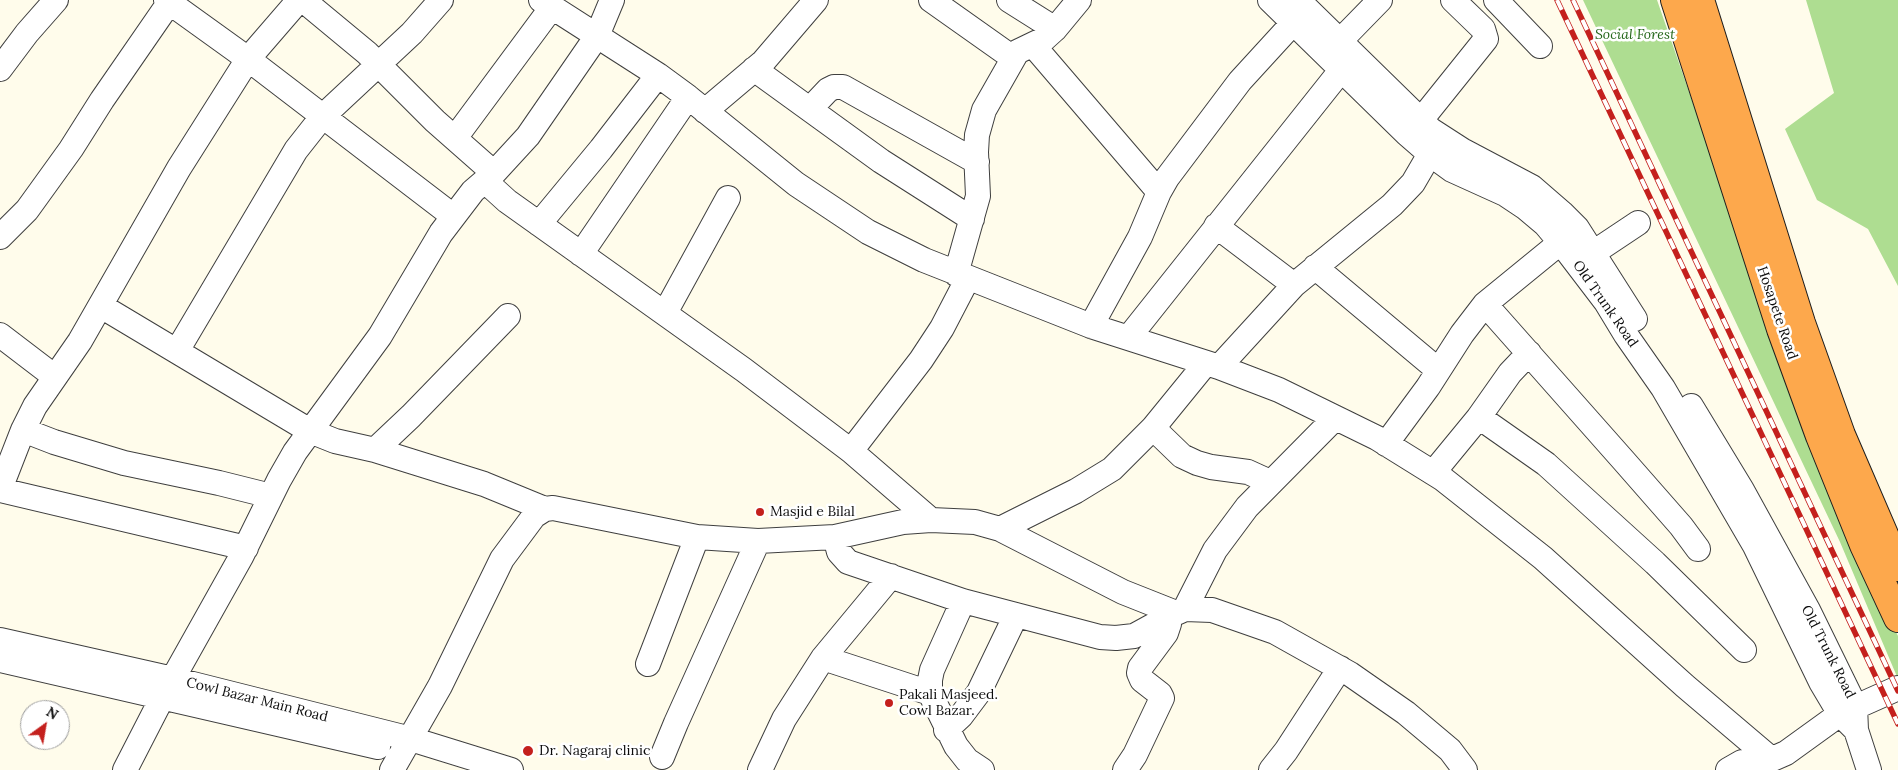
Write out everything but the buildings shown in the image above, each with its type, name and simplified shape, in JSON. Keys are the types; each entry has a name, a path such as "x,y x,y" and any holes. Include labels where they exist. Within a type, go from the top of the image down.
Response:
{"highway":[{"name":"Hosapete Road","path":"1675,0 1781,329 1820,436 1864,544 1898,618"},
{"name":"Hosapete Road","path":"1700,0 1801,323 1841,435 1898,567"}],"street":[{"path":"0,70 27,33 56,0"},
{"path":"246,548 0,490 22,430 35,406 80,341 179,168 248,59 299,0"},
{"path":"303,0 379,64 435,121 455,138 490,177 507,201 744,370 851,451 931,520"},
{"path":"176,351 296,150 322,117 412,33 441,0"},
{"path":"125,770 246,548 291,459 380,336 453,216 473,191 490,177 528,136 598,36 612,0"},
{"path":"581,254 696,104 754,69 816,0"},
{"path":"931,0 1013,58"},
{"path":"1009,0 1055,29"},
{"path":"851,451 921,360 942,328 962,276 978,196 977,135 984,110 1017,52 1044,40 1079,0"},
{"name":"Old Trunk Road","path":"1270,0 1296,11 1342,69 1407,134 1435,145 1462,150 1523,182 1552,202 1606,302 1626,335 1663,388 1755,546 1821,682 1846,713"},
{"path":"1340,41 1380,0"},
{"path":"1421,120 1486,39 1483,29 1452,0"},
{"path":"1496,0 1540,46"},
{"path":"0,237 27,210 71,149 167,1 248,59 453,216"},
{"path":"455,138 547,3 658,75 796,184 868,232 924,260 1090,326 1212,365 1279,390 1386,444 1443,478 1543,558 1773,764"},
{"path":"1000,529 1076,491 1112,469 1212,365 1294,285 1392,205 1413,182 1435,145 1421,120 1340,41 1296,11 1240,81 1159,192 1140,237 1090,326"},
{"path":"1033,45 1159,192"},
{"path":"754,69 881,161 972,219"},
{"path":"1129,337 1342,69"},
{"path":"539,224 601,149 658,75"},
{"path":"810,110 828,90 834,87 843,87 977,162"},
{"name":"Old Trunk Road","path":"1435,145 1452,170 1505,194 1545,224 1569,236 1593,253 1699,417 1808,610 1846,713"},
{"path":"665,313 728,198"},
{"path":"1593,253 1638,223"},
{"path":"1216,226 1294,285"},
{"path":"1386,444 1485,304 1569,236"},
{"path":"1315,268 1438,370"},
{"path":"1485,304 1681,526 1698,549"},
{"path":"101,306 310,431 335,441 375,450 484,484 545,509"},
{"path":"375,450 411,416 508,316"},
{"path":"0,335 55,377"},
{"path":"1433,473 1479,417 1495,392 1528,353"},
{"path":"1479,417 1546,464 1655,563 1744,650"},
{"path":"1136,765 1162,698 1160,694 1142,680 1139,674 1140,668 1166,632 1169,624 1215,550 1247,507 1335,418"},
{"path":"1153,428 1182,456 1211,467 1248,472 1270,482"},
{"path":"22,430 54,442 124,463 271,496"},
{"path":"401,754 440,686 502,559 534,516 545,509 565,510 697,537 758,541 835,537 903,522 931,520 975,522 1000,529 1114,588 1176,613"},
{"path":"648,664 697,537"},
{"path":"835,537 839,552 848,562 963,600 1100,637 1134,636 1176,613 1212,610 1266,628 1340,668 1406,713 1450,750 1465,770"},
{"path":"662,757 758,541"},
{"path":"760,770 784,719 823,658 891,576"},
{"path":"963,600 932,670 930,694 946,730 962,753 982,770"},
{"path":"946,730 966,711 979,692 1016,615"},
{"name":"Cowl Bazar Main Road","path":"0,640 168,689"},
{"path":"823,658 930,694"},
{"path":"0,660 168,689 464,770"},
{"path":"1271,770 1286,751 1340,668"},
{"path":"1728,770 1742,762 1773,764 1846,713 1898,688"},
{"path":"1846,713 1869,770"},
{"path":"401,754 511,770"}],"green space":[{"name":"Social Forest","path":"1583,0 1657,0 1830,496 1898,636 1898,679 1840,542"},
{"path":"1806,0 1898,0 1898,286 1868,229 1817,200 1785,129 1834,93"}],"railway":[{"path":"1557,0 1898,724"},
{"path":"1573,0 1898,691"}],"place":[{"name":"Masjid e Bilal","path":"760,512"},
{"name":"Pakali Masjeed. Cowl Bazar.","path":"889,703"},
{"name":"Dr. Nagaraj clinic","path":"528,751"}]}
